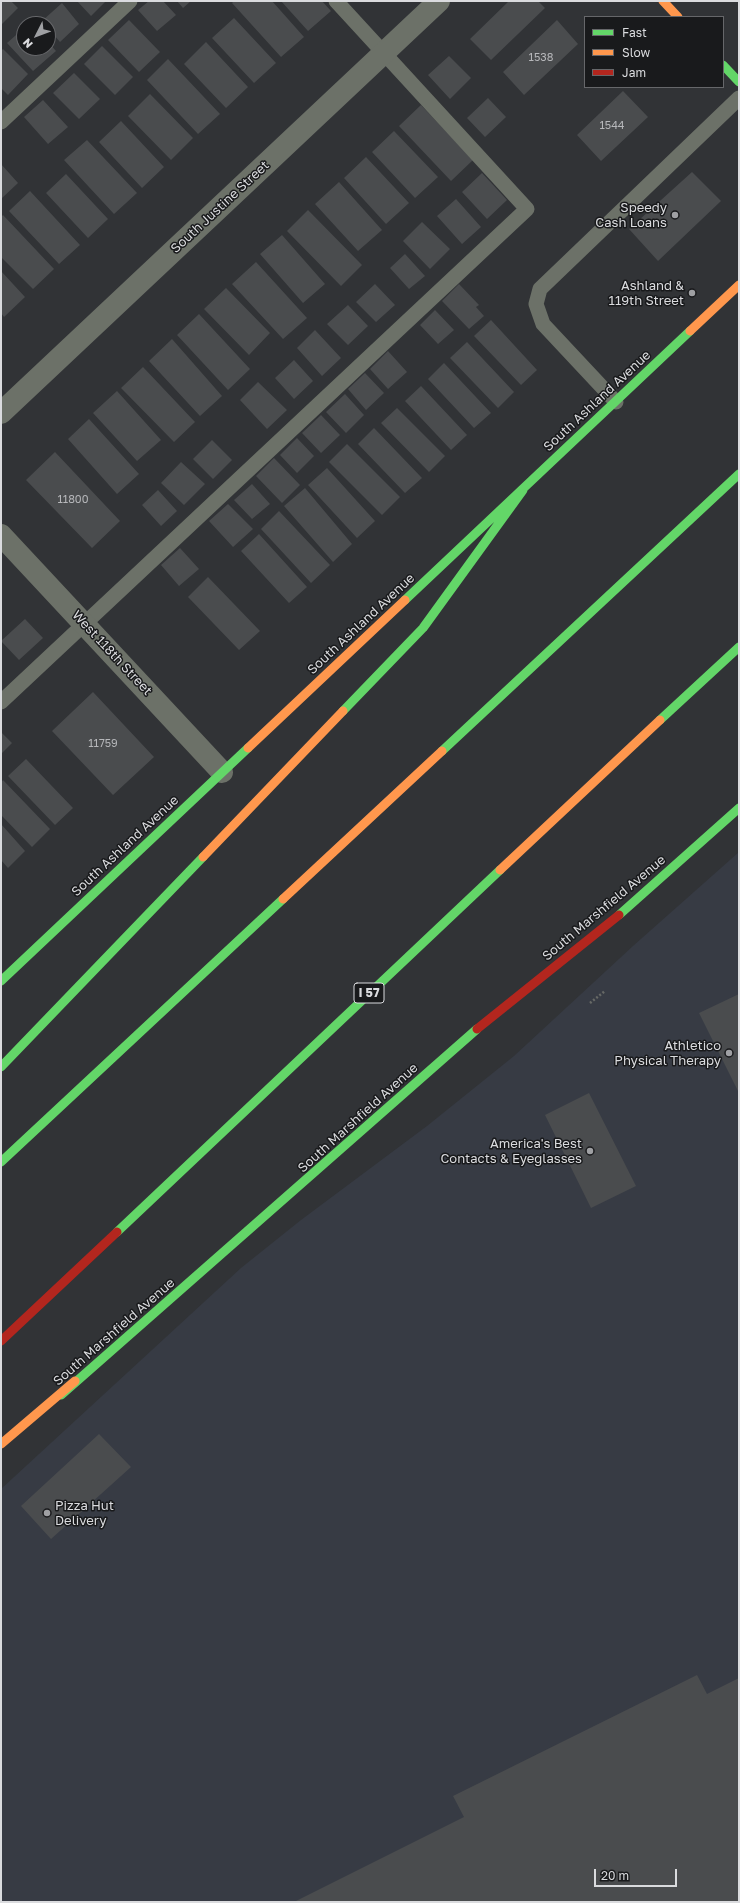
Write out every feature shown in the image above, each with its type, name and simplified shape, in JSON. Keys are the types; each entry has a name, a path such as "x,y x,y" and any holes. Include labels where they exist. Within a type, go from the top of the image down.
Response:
{"main road":[{"path":"664,1 677,16"},
{"path":"724,65 739,82"},
{"name":"South Ashland Avenue","path":"1,981 739,285"},
{"path":"1,1162 739,474"},
{"path":"1,1067 423,628 522,490"},
{"name":"I 57","path":"1,1340 739,647"},
{"name":"South Marshfield Avenue","path":"4,1447 75,1381 250,1231 476,1030 628,907 739,808"}],"street":[{"name":"South Justine Street","path":"1,413 439,1"},
{"name":"West 118th Street","path":"1,535 222,772"}],"lane":[{"path":"1,122 130,1"},
{"path":"1,702 527,209 336,1"},
{"path":"616,402 543,324 536,304 540,289 739,98"}],"path":[{"path":"590,1003 604,992"}],"shaded area":[{"path":"739,852 739,1902 1,1902 1,1489 241,1268 301,1220 427,1126 514,1056 633,946"}],"building":[{"path":"1,1 11,1 18,8 1,25"},
{"path":"77,1 106,1 91,16"},
{"path":"149,1 163,1 176,15 157,31 138,10"},
{"path":"177,1 191,1 183,8"},
{"path":"234,1 272,1 304,37 281,57 232,3"},
{"path":"281,1 322,1 331,11 308,31"},
{"path":"509,1 538,1 545,8 491,60 470,39"},
{"path":"62,3 79,24 60,42 56,37 56,16 48,16"},
{"path":"234,18 276,63 254,83 212,38"},
{"path":"129,20 160,52 139,72 108,40"},
{"path":"557,20 578,44 524,95 503,72"},
{"path":"16,35 16,53 7,43"},
{"path":"206,42 248,87 226,108 184,64"},
{"path":"102,46 133,77 115,95 84,64"},
{"path":"3,49 28,74 8,95 1,88 1,51"},
{"path":"19,56 50,56 33,71"},
{"path":"449,56 471,78 450,99 428,75"},
{"path":"168,59 220,114 198,134 147,80"},
{"path":"74,73 100,99 79,119 53,93"},
{"path":"623,91 648,117 601,161 577,135"},
{"path":"150,94 193,138 171,160 128,116"},
{"path":"488,98 506,117 485,137 467,118"},
{"path":"43,100 68,127 48,144 24,117"},
{"path":"421,105 473,160 451,181 399,126"},
{"path":"121,121 164,167 142,188 99,142"},
{"path":"394,131 438,177 415,198 372,152"},
{"path":"87,140 137,193 114,214 64,160"},
{"path":"366,157 409,203 386,224 344,178"},
{"path":"1,164 18,183 1,199"},
{"name":"Speedy Cash Loans","path":"692,172 721,201 658,261 629,229"},
{"path":"482,173 507,200 487,219 462,192"},
{"path":"66,174 108,219 88,238 46,193"},
{"path":"339,182 382,230 358,251 315,204"},
{"path":"30,191 80,245 59,264 9,211"},
{"path":"456,199 481,227 462,244 437,216"},
{"path":"308,210 362,265 341,286 287,231"},
{"path":"3,215 54,269 33,289 1,257 1,217"},
{"path":"422,222 450,249 430,269 403,241"},
{"path":"282,235 325,284 303,303 260,254"},
{"path":"405,254 425,276 409,289 390,268"},
{"path":"256,262 307,318 283,339 232,284"},
{"path":"1,271 25,297 4,317 1,313"},
{"path":"375,284 395,305 376,322 356,302"},
{"path":"459,284 479,305 476,307 484,316 469,329 442,301"},
{"path":"226,288 270,333 249,355 204,309"},
{"path":"348,305 368,326 348,345 327,324"},
{"path":"435,310 454,330 438,344 420,325"},
{"path":"199,314 250,369 228,390 177,335"},
{"path":"491,320 537,370 521,385 474,336"},
{"path":"315,330 341,358 322,376 297,348"},
{"path":"172,339 222,396 200,416 149,361"},
{"path":"467,342 514,392 498,408 450,358"},
{"path":"388,351 407,372 388,389 370,369"},
{"path":"294,360 313,381 294,399 275,378"},
{"path":"444,363 491,413 474,428 428,379"},
{"path":"143,367 195,422 174,442 121,388"},
{"path":"365,373 384,393 366,410 348,389"},
{"path":"258,382 287,410 267,429 240,400"},
{"path":"421,386 467,435 451,450 405,401"},
{"path":"117,391 161,440 137,461 93,413"},
{"path":"345,394 364,415 346,433 326,412"},
{"path":"397,408 445,456 429,472 381,423"},
{"path":"321,415 340,435 321,453 302,433"},
{"path":"89,419 139,474 117,494 68,439"},
{"path":"374,428 422,478 405,493 358,444"},
{"path":"297,438 314,456 297,473 280,455"},
{"path":"212,440 232,460 213,479 193,459"},
{"path":"347,444 400,497 382,515 329,462"},
{"path":"55,452 120,521 92,548 26,480"},
{"path":"274,458 300,485 282,503 256,476"},
{"path":"181,462 205,484 184,505 161,483"},
{"path":"327,468 375,521 357,538 308,485"},
{"path":"252,484 270,504 252,519 234,500"},
{"path":"305,488 352,544 333,562 284,506"},
{"path":"158,490 177,511 161,526 142,505"},
{"path":"228,504 253,529 233,547 209,521"},
{"path":"279,511 330,565 311,583 261,529"},
{"path":"259,534 307,587 289,603 241,551"},
{"path":"180,548 199,569 179,586 161,565"},
{"path":"208,577 260,631 239,650 188,597"},
{"path":"25,619 43,638 19,660 1,641"},
{"path":"93,692 154,757 113,795 52,731"},
{"path":"1,732 12,743 1,754"},
{"path":"26,759 73,808 55,825 8,776"},
{"path":"3,780 50,829 32,847 1,815 1,783"},
{"path":"1,824 25,851 8,868 1,860"},
{"name":"Athletico Physical Therapy","path":"739,994 739,1093 699,1013"},
{"name":"America's Best Contacts & Eyeglasses","path":"589,1093 636,1186 591,1208 545,1115"},
{"path":"99,1434 131,1467 51,1539 21,1506"},
{"path":"697,1675 707,1694 739,1678 739,1902 294,1902 464,1817 453,1796"}],"traffic: fast":[{"path":"724,66 739,82"},
{"path":"405,600 690,331"},
{"path":"442,751 739,474"},
{"path":"343,711 423,628 523,490"},
{"path":"660,720 739,647"},
{"path":"1,981 248,748"},
{"path":"619,915 739,808"},
{"path":"1,1067 203,857"},
{"path":"117,1232 500,870"},
{"path":"1,1162 283,899"},
{"path":"61,1395 477,1029"}],"traffic: slow":[{"path":"663,1 677,16"},
{"path":"690,331 739,285"},
{"path":"248,748 405,600"},
{"path":"203,857 343,711"},
{"path":"500,870 660,720"},
{"path":"283,899 442,751"},
{"path":"1,1444 75,1381"}],"traffic: jam":[{"path":"477,1029 619,915"},
{"path":"1,1341 117,1232"}],"place":[{"name":"Speedy Cash Loans","path":"675,215"},
{"name":"Ashland & 119th Street","path":"692,293"},
{"name":"Athletico Physical Therapy","path":"729,1053"},
{"name":"America's Best Contacts & Eyeglasses","path":"590,1151"},
{"name":"Pizza Hut Delivery","path":"47,1513"}]}
